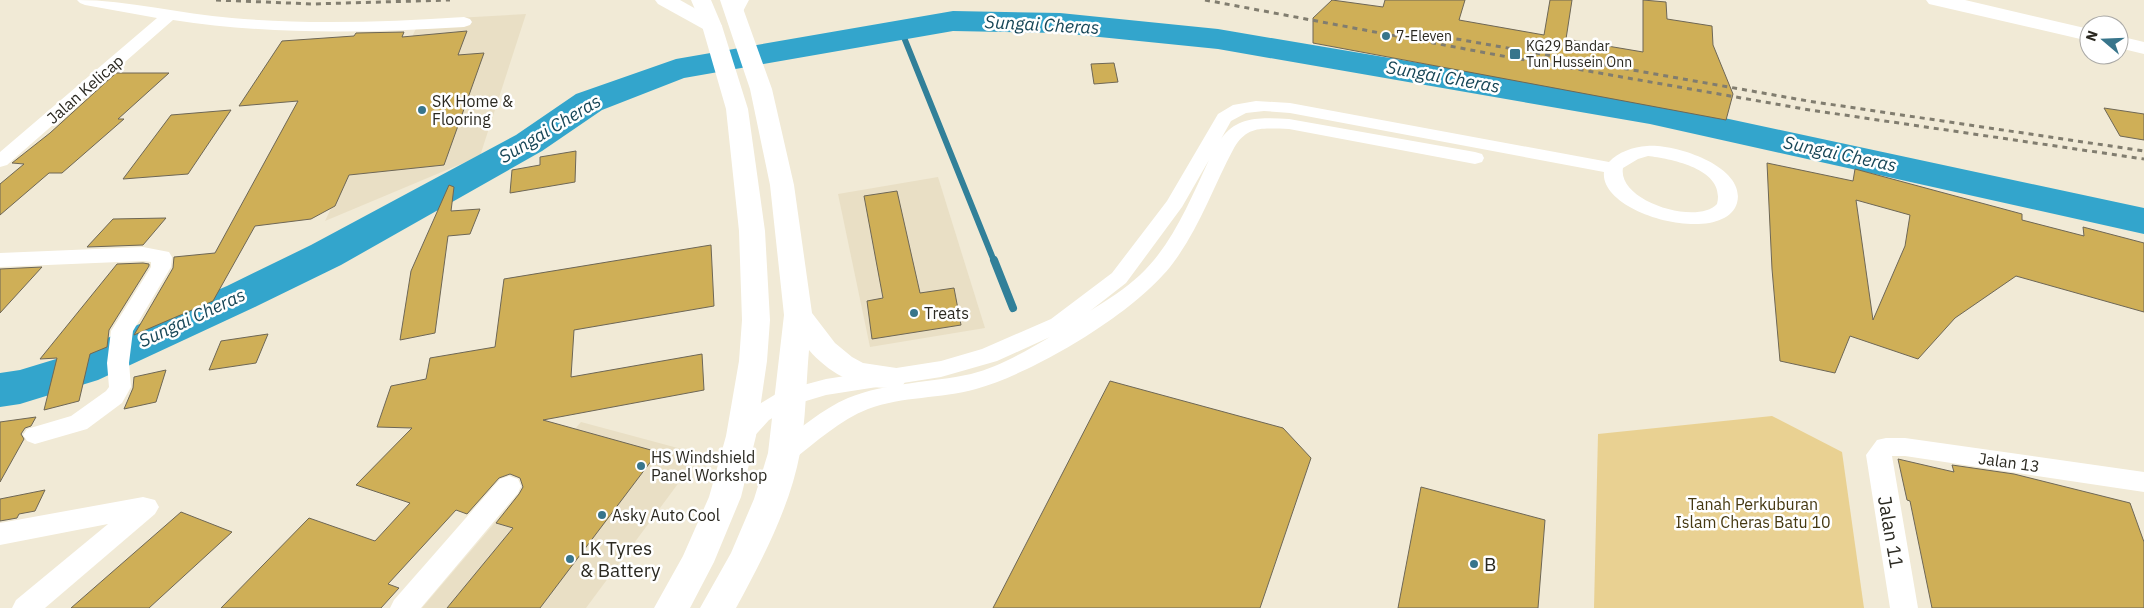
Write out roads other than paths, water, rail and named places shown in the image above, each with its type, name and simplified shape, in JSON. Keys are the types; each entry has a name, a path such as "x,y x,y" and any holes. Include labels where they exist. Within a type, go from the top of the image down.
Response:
{"main road":[{"path":"665,0 712,26"},
{"path":"672,608 697,562 724,497 741,436 753,361 756,320 752,241 737,109 712,26 701,0"},
{"path":"1936,0 2079,33"},
{"path":"718,608 746,558 770,499 784,454 798,315 782,185 761,89 748,53 735,4"},
{"path":"2129,44 2144,48"},
{"path":"798,315 824,350 840,363 860,373 893,377"}],"street":[{"path":"86,0 169,16 234,23 342,27 464,22"},
{"path":"141,11 160,0"},
{"name":"Jalan Kelicap","path":"0,161 169,16"},
{"path":"741,436 761,414 789,397 826,387 941,369 989,355 1059,324 1119,278 1175,203 1224,118 1235,110 1254,106 1290,108 1614,175 1630,199 1645,208 1682,218 1701,218 1715,215 1726,207 1730,198 1727,186 1718,175 1704,165 1686,157 1667,152 1640,152 1620,159 1614,175"},
{"path":"784,454 849,407 886,395 950,386 984,378 1015,366 1055,345 1094,319 1136,289 1160,267 1177,244 1197,207 1222,152 1238,130 1260,123 1289,124 1614,175"},
{"path":"0,260 142,254 162,256 161,267 122,331 118,363 120,387 114,397 80,423 35,435"},
{"name":"Jalan 13","path":"1878,455 1886,447 1905,447 2144,482"},
{"name":"Jalan 11","path":"1878,455 1904,608"},
{"path":"404,608 509,486"},
{"path":"0,534 146,507 26,608"}],"waterway":[{"name":"Sungai Cheras","path":"0,390 20,387 82,368 242,296 326,255 529,143 589,102 676,69 953,21 1060,23 1218,39 1650,113 2144,221"},
{"path":"901,30 994,261"},
{"path":"994,260 1013,308"}],"railway":[{"path":"216,0 312,4 450,0"},
{"path":"1205,0 1508,57 1810,110 2144,159"},
{"path":"1417,32 1808,101 2144,151"}],"place":[{"name":"7-Eleven","path":"1386,36"},
{"name":"KG29 Bandar Tun Hussein Onn","path":"1515,54"},
{"name":"SK Home & Flooring","path":"422,110"},
{"name":"Treats","path":"914,313"},
{"name":"HS Windshield Panel Workshop","path":"641,466"},
{"name":"Asky Auto Cool","path":"602,515"},
{"name":"LK Tyres & Battery","path":"570,559"},
{"name":"B","path":"1474,564"}],"park label":[{"name":"Tanah Perkuburan Islam Cheras Batu 10","path":"1753,513"}]}
